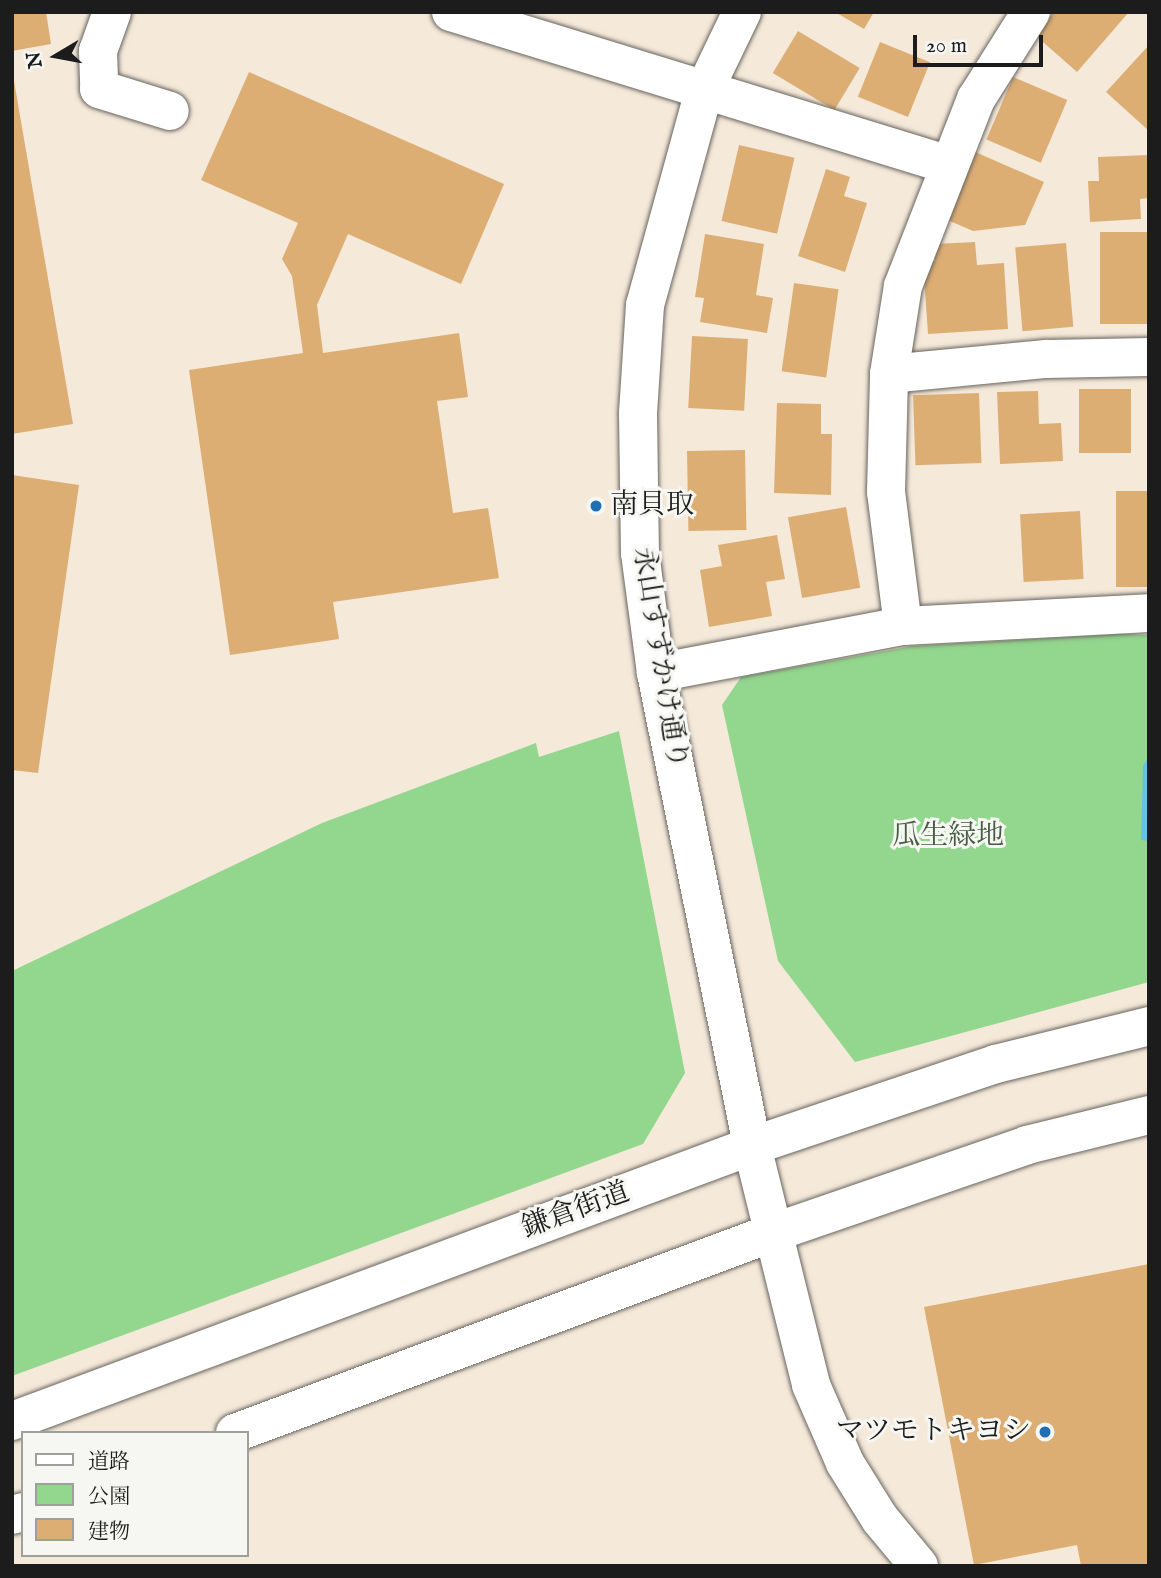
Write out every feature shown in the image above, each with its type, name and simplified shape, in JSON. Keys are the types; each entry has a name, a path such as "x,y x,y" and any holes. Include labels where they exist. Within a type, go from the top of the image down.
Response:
{"street":[{"path":"112,12 98,51 99,89 170,111"},
{"path":"450,12 946,164"},
{"name":"永山すずかけ通り","path":"742,12 704,91 645,305 640,553 656,673 752,1146 811,1385 835,1441 880,1520 919,1566"},
{"path":"903,626 886,492 890,374 903,286 946,164 976,99 1031,12"},
{"path":"890,374 1046,359 1149,357"},
{"path":"656,673 903,626 1149,613"},
{"name":"鎌倉街道","path":"12,1421 752,1146 996,1064 1149,1026"},
{"path":"240,1431 772,1233 1027,1145 1149,1115"}],"green space":[{"name":"瓜生緑地","path":"1121,634 1149,635 1149,982 855,1062 778,961 722,705 741,677 913,646"},
{"path":"619,731 685,1073 643,1144 12,1376 12,971 322,823 536,743 539,757"}],"water":[{"path":"1149,756 1149,841 1141,840 1143,766"}],"building":[{"path":"12,12 46,12 51,44 12,51"},
{"path":"835,12 874,12 864,29"},
{"path":"1054,12 1129,12 1077,72 1035,35"},
{"path":"798,31 860,68 834,110 773,73"},
{"path":"880,42 930,62 908,117 858,97"},
{"path":"1149,45 1149,131 1106,92"},
{"path":"12,69 73,424 12,434"},
{"path":"249,72 504,184 461,284 348,234 317,305 323,353 459,333 468,397 437,401 453,513 488,508 499,578 333,602 339,639 230,655 189,370 303,353 292,276 282,259 298,223 201,180"},
{"path":"1013,77 1067,100 1041,163 986,140"},
{"path":"739,145 795,158 777,234 721,221"},
{"path":"973,151 1044,182 1025,225 973,231 943,218"},
{"path":"1149,155 1149,198 1140,199 1141,219 1090,222 1088,181 1099,181 1098,157"},
{"path":"826,169 850,177 844,196 867,203 845,272 798,256"},
{"path":"1100,232 1149,232 1149,324 1100,324"},
{"path":"705,234 764,244 756,295 773,298 767,333 700,322 704,298 695,297"},
{"path":"975,242 977,265 1004,263 1008,329 928,334 923,262 935,261 934,244"},
{"path":"1066,243 1073,327 1023,331 1015,247"},
{"path":"794,283 839,289 826,377 782,371"},
{"path":"692,336 748,339 744,411 688,408"},
{"path":"1079,389 1131,389 1131,453 1079,453"},
{"path":"1038,391 1039,424 1061,423 1063,461 1000,464 997,392"},
{"path":"979,393 981,463 915,465 913,395"},
{"path":"777,403 821,404 821,434 832,434 831,495 774,493"},
{"path":"745,450 746,530 688,531 687,451"},
{"path":"12,475 79,485 38,773 12,770"},
{"path":"1116,491 1149,491 1149,587 1116,587"},
{"path":"846,507 860,588 802,598 788,517"},
{"path":"1080,511 1084,579 1024,582 1020,514"},
{"path":"777,535 785,579 766,582 772,616 709,627 700,570 722,566 718,545"},
{"path":"1149,1264 1149,1566 1081,1566 1077,1545 974,1565 924,1307"}],"place":[{"name":"南貝取","path":"596,506"},
{"name":"マツモトキヨシ","path":"1045,1432"}]}
